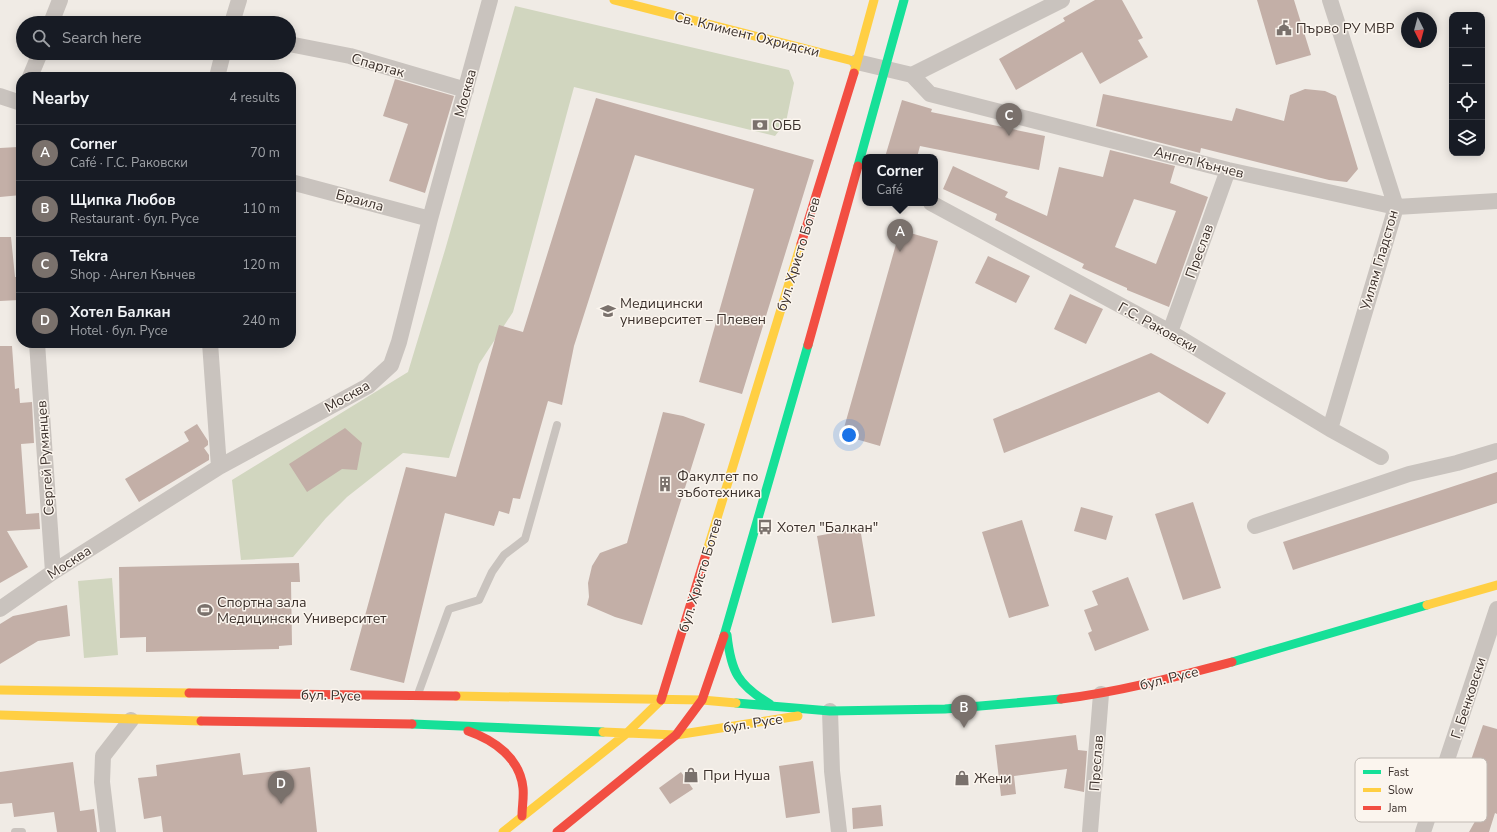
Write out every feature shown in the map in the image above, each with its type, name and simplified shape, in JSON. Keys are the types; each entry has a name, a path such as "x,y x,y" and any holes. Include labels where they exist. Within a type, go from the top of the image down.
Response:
{"main road":[{"name":"Св. Климент Охридски","path":"614,0 857,62"},
{"name":"бул. Христо Ботев","path":"503,832 626,734 661,700 857,62 874,0"},
{"path":"864,154 904,0"},
{"path":"557,832 676,735 702,700 726,630 862,160"},
{"name":"бул. Русе","path":"0,690 702,700 830,711 945,709 1032,704 1101,694 1192,672 1497,585"},
{"path":"726,630 733,671 751,693 773,706"},
{"name":"бул. Русе","path":"0,715 131,720 450,725 626,734 676,735 830,711"},
{"path":"450,725 477,734 494,743 517,767 524,786 522,816"}],"street":[{"path":"54,16 60,0"},
{"path":"234,16 239,0"},
{"name":"Москва","path":"0,609 53,572 219,467 368,386 391,365 399,342 430,220 490,0"},
{"path":"857,62 912,75 1062,0"},
{"name":"Уилям Гладстон","path":"1330,0 1396,207 1330,428"},
{"name":"Спартак","path":"296,45 350,56 466,90"},
{"path":"32,72 37,60"},
{"path":"218,72 221,60"},
{"name":"Ангел Кънчев","path":"912,75 930,94 1228,170 1396,207 1497,201"},
{"path":"0,96 16,103"},
{"name":"Преслав","path":"1170,332 1228,170"},
{"name":"Браила","path":"296,183 430,220"},
{"name":"Г.С. Раковски","path":"937,206 1170,332 1381,457"},
{"name":"Сергей Румянцев","path":"37,348 53,572"},
{"path":"210,348 219,467"},
{"path":"1255,526 1409,474 1457,463 1497,451"},
{"name":"Г. Бенковски","path":"1448,758 1497,609"},
{"name":"Преслав","path":"1090,832 1101,694"},
{"path":"830,711 832,770 839,832"},
{"path":"108,832 102,782 103,756 131,720"},
{"name":"Г. Бенковски","path":"1423,832 1426,822"}],"lane":[{"path":"417,697 449,609 479,600 492,572 504,555 525,539 557,425"},
{"path":"14,832 22,832"}],"green space":[{"path":"515,6 789,70 794,83 786,122 775,136 574,87 513,312 479,364 449,458 403,453 347,497 326,518 293,557 241,560 232,480 408,372 445,250"},
{"path":"112,578 118,655 84,658 78,581"}],"building":[{"path":"1095,0 1122,0 1143,38 1138,40 1148,57 1100,84 1082,52 1016,90 999,59 1065,21 1063,18"},
{"name":"Първо РУ МВР","path":"1257,0 1294,0 1311,55 1276,65"},
{"path":"395,79 454,96 425,193 389,181 408,124 383,116"},
{"path":"1305,89 1325,91 1336,96 1358,169 1347,182 1329,180 1201,148 1200,153 1096,126 1103,94 1232,121 1236,108 1284,121 1290,95"},
{"path":"596,98 814,160 742,394 699,382 754,189 635,155 574,346 562,405 548,401 520,499 513,498 509,514 499,511 494,526 445,513 404,683 350,670 406,467 456,477 499,325 523,332"},
{"path":"902,100 932,109 931,112 1045,136 1039,170 920,146 918,154 886,154"},
{"path":"16,147 16,195 0,197 0,148"},
{"path":"1110,150 1175,166 1170,183 1208,197 1169,307 1127,290 1127,288 1082,268 1084,264 995,220 997,214 943,189 953,166 1008,192 1005,197 1047,216 1059,167 1103,177","holes":["1134,199 1176,211 1156,264 1115,247"]},
{"path":"900,230 938,241 880,446 842,435"},
{"path":"0,237 11,237 16,277 16,300 0,301"},
{"path":"988,256 1030,276 1016,303 975,283"},
{"path":"1070,294 1103,309 1086,344 1054,329"},
{"path":"0,346 12,346 15,389 19,388 20,403 32,402 34,443 21,444 26,514 39,513 40,529 7,531 28,567 0,583"},
{"path":"1151,353 1226,393 1208,424 1159,392 1004,453 993,419"},
{"name":"Факултет по зъботехника","path":"663,412 683,416 705,424 642,625 615,617 587,605 589,597 588,583 592,566 600,553 627,543"},
{"path":"197,424 208,441 208,445 204,448 209,455 209,460 139,502 125,479 189,441 184,432"},
{"path":"345,428 362,443 357,470 342,469 307,492 289,464"},
{"path":"1497,472 1497,503 1293,570 1283,542"},
{"path":"1193,502 1221,588 1183,600 1155,514"},
{"path":"1081,507 1113,516 1106,540 1074,531"},
{"path":"1022,520 1049,606 1009,618 982,532"},
{"path":"860,528 875,616 832,623 817,536"},
{"name":"Спортна зала Медицински Университет","path":"299,563 300,582 291,582 292,645 279,646 279,649 146,652 146,637 120,638 119,567"},
{"path":"1128,577 1149,630 1095,651 1088,633 1092,631 1084,610 1098,605 1092,591"},
{"path":"67,605 70,636 38,641 0,664 0,624 13,616"},
{"path":"1483,725 1497,729 1497,814 1495,813 1489,832 1469,832 1475,822 1487,822 1487,758 1472,758"},
{"path":"1076,735 1078,750 1087,751 1084,792 1064,788 1067,769 1014,776 1016,794 1001,796 995,745"},
{"path":"240,753 243,775 310,767 317,832 163,832 161,816 144,819 138,778 157,776 156,765"},
{"path":"813,761 820,813 786,818 779,766"},
{"path":"73,762 80,811 94,809 97,832 57,832 54,812 14,817 12,803 0,804 0,772"},
{"path":"681,772 693,789 670,804 659,788"},
{"path":"881,805 883,826 853,829 852,808"}],"traffic: fast":[{"path":"858,166 904,0"},
{"path":"724,636 808,345"},
{"path":"1232,662 1427,605"},
{"path":"727,635 731,659 738,676 743,684 770,704"},
{"path":"736,703 830,711 945,709 1061,699"},
{"path":"412,724 603,732"}],"traffic: slow":[{"path":"614,0 857,62"},
{"path":"854,73 874,0"},
{"path":"706,554 801,244"},
{"path":"1427,605 1497,585"},
{"path":"0,690 189,693"},
{"path":"456,696 702,700 736,703"},
{"path":"503,832 626,734 661,700"},
{"path":"0,715 201,721"},
{"path":"603,732 676,735 798,716"}],"traffic: jam":[{"path":"801,244 854,73"},
{"path":"808,345 858,166"},
{"path":"661,700 706,554"},
{"path":"557,832 676,735 702,700 724,636"},
{"path":"1061,699 1126,688 1232,662"},
{"path":"189,693 456,696"},
{"path":"201,721 412,724"},
{"path":"468,731 487,739 496,745 511,759 517,768 521,777 523,788 522,816"}],"place":[{"name":"Първо РУ МВР","path":"1284,28"},
{"name":"ОББ","path":"760,125"},
{"name":"Tekra","path":"1009,136"},
{"name":"Corner","path":"900,252"},
{"name":"Медицински университет – Плевен","path":"608,311"},
{"name":"Факултет по зъботехника","path":"665,484"},
{"name":"Хотел \"Балкан\"","path":"765,527"},
{"name":"Спортна зала Медицински Университет","path":"205,610"},
{"name":"Щипка Любов","path":"964,728"},
{"name":"При Нуша","path":"691,775"},
{"name":"Жени","path":"962,778"},
{"name":"Хотел Балкан","path":"281,804"}]}
